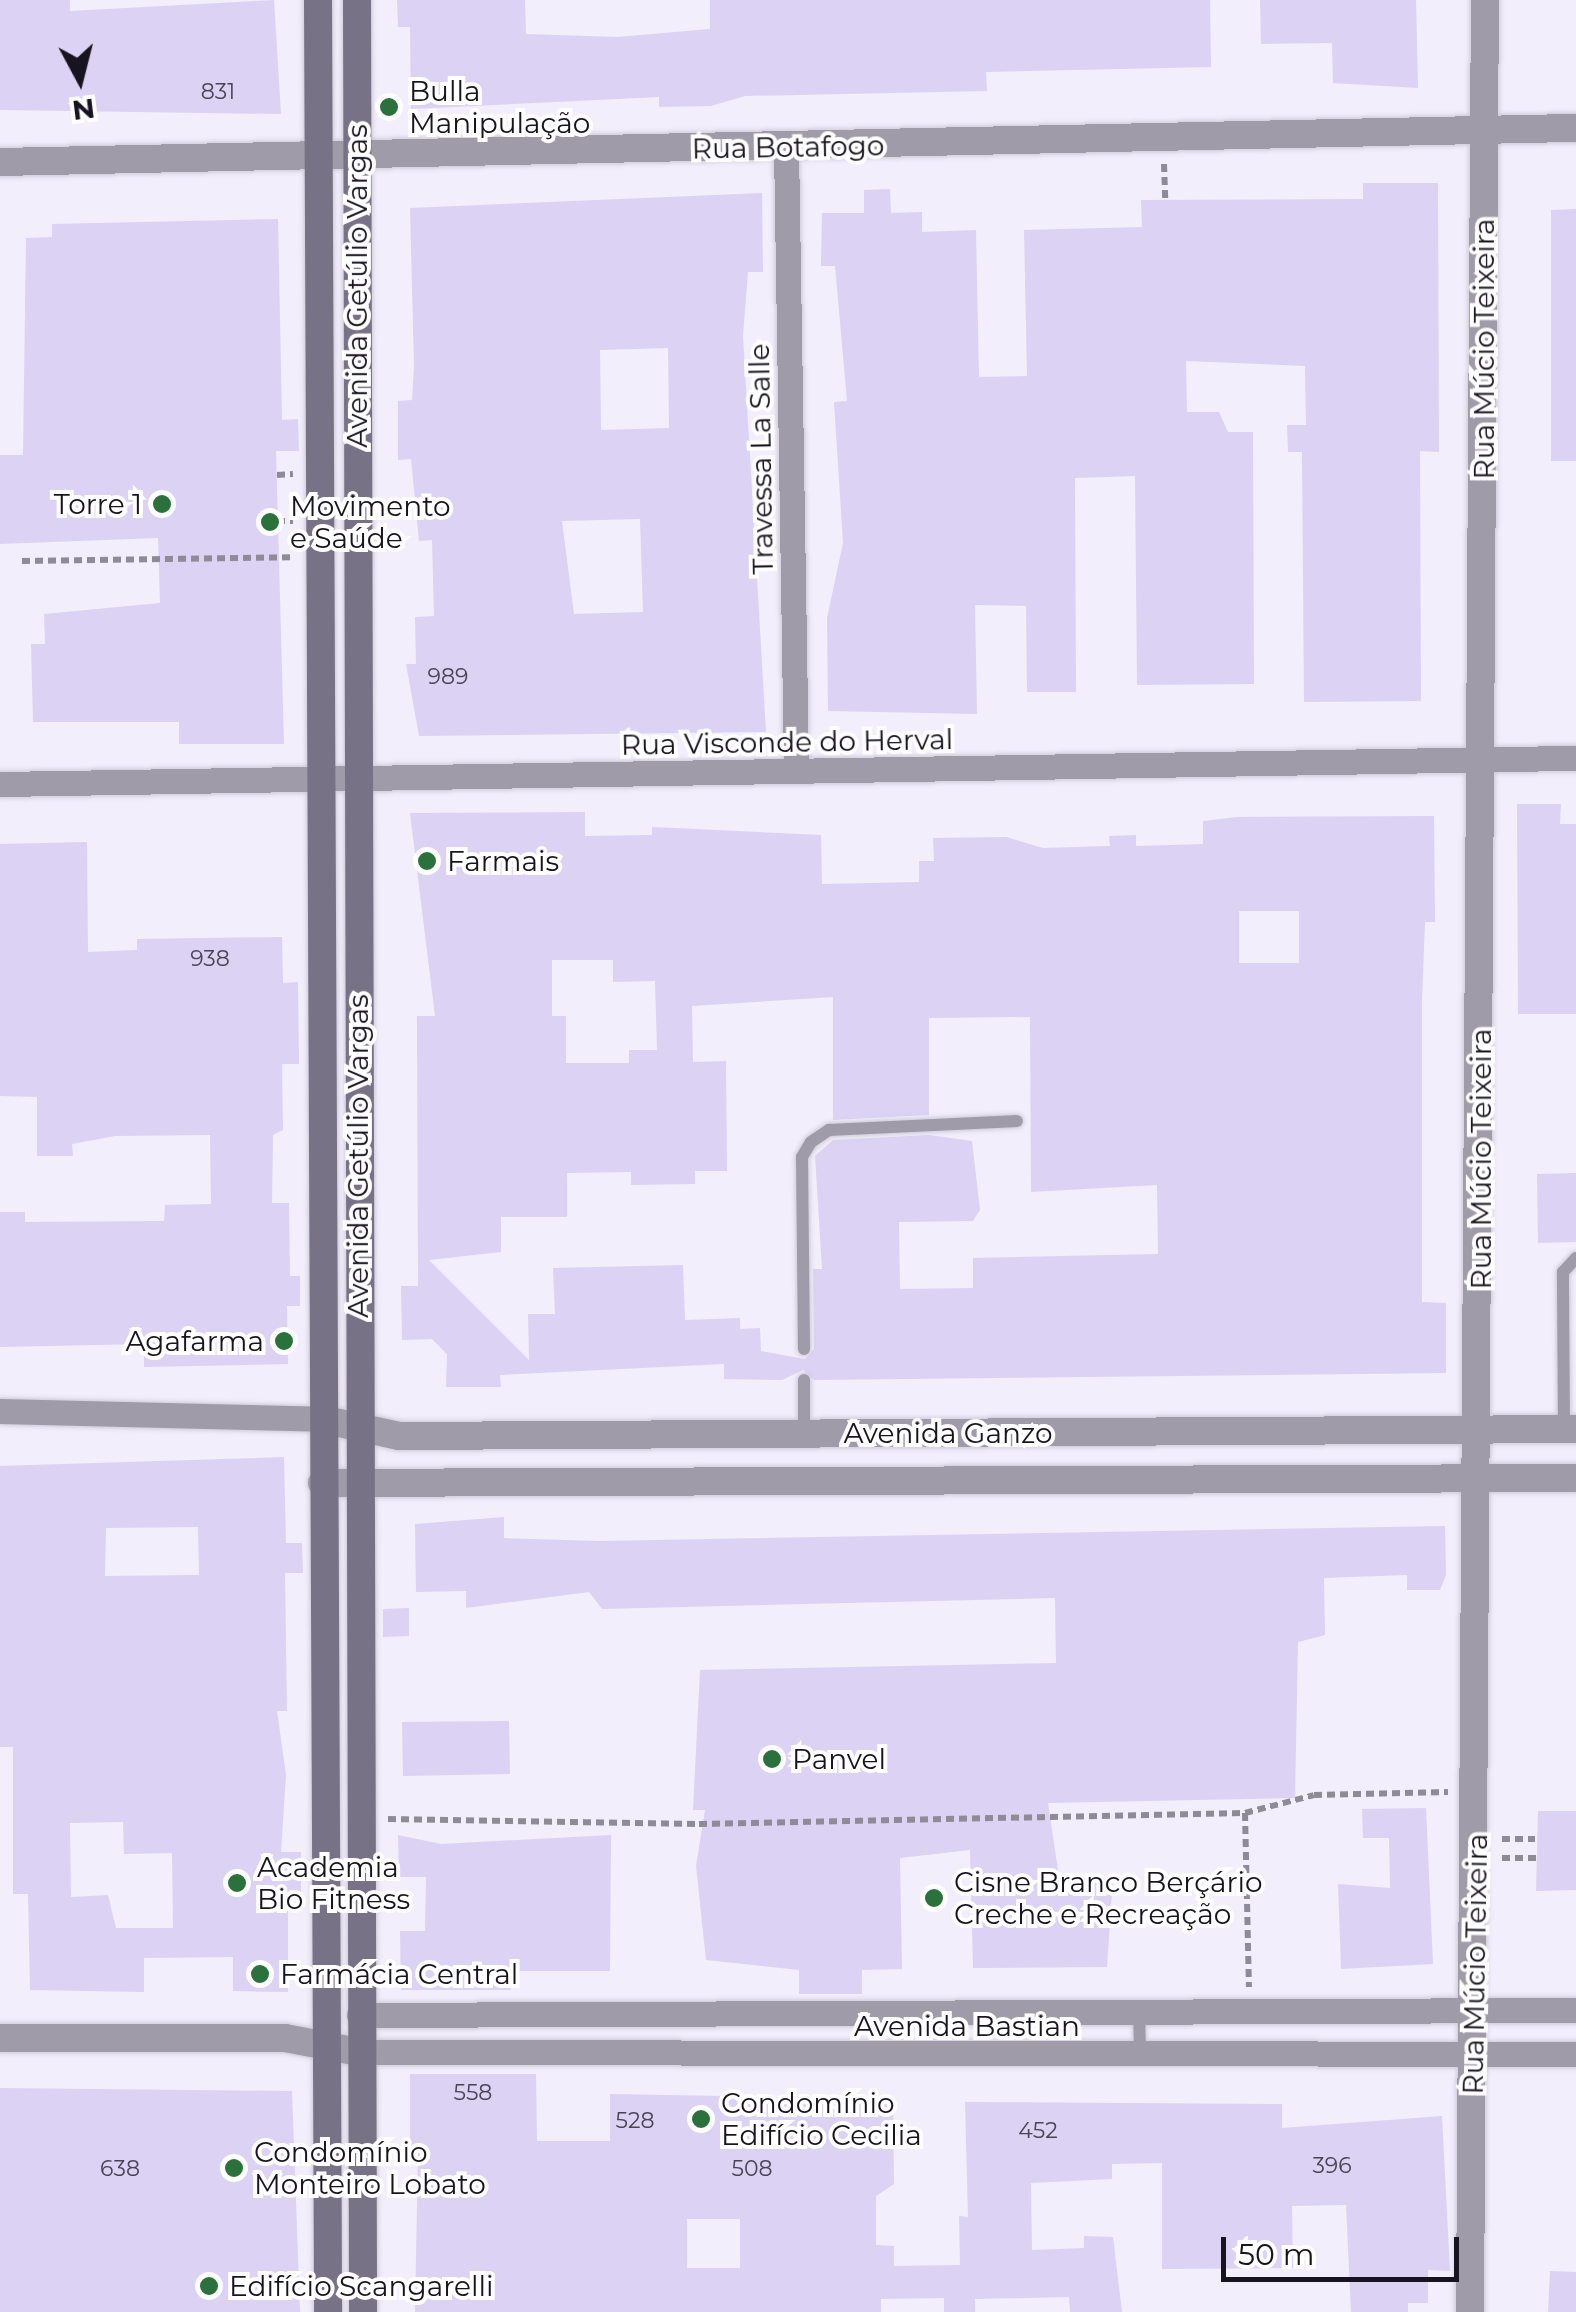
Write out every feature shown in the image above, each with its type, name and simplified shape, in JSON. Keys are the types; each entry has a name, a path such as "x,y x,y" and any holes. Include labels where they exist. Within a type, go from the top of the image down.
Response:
{"main road":[{"name":"Avenida Getúlio Vargas","path":"318,0 328,2312"},
{"name":"Avenida Getúlio Vargas","path":"356,0 357,1818 364,2312"},
{"path":"320,808 358,808"},
{"path":"322,1369 358,1368"}],"street":[{"name":"Rua Múcio Teixeira","path":"1470,2312 1473,1791 1480,1479 1486,0"},
{"name":"Rua Botafogo","path":"0,162 1576,128"},
{"name":"Travessa La Salle","path":"786,146 796,771"},
{"name":"Rua Visconde do Herval","path":"0,784 1576,758"},
{"path":"0,1411 322,1420"},
{"name":"Avenida Ganzo","path":"322,1420 399,1436 1570,1429"},
{"path":"924,1432 924,1480"},
{"name":"Avenida Ganzo","path":"322,1482 1576,1478"},
{"name":"Avenida Bastian","path":"359,2015 1576,2010"},
{"path":"788,2056 789,2012"},
{"path":"285,2038 324,2017 359,2015"},
{"path":"0,2038 285,2038 324,2052 359,2052"},
{"name":"Avenida Bastian","path":"359,2052 788,2056 1576,2054"}],"lane":[{"path":"804,1350 802,1157 810,1142 830,1130 1017,1121"},
{"path":"1570,1429 1563,1272 1576,1258"},
{"path":"804,1380 804,1434"},
{"path":"1139,2011 1140,2056"}],"path":[{"path":"22,561 320,556"},
{"path":"357,1818 698,1824 1244,1813 1314,1795 1473,1791"},
{"path":"1244,1813 1250,2010"},
{"path":"1526,1838 1536,1839"},
{"path":"1526,1858 1536,1858"}],"building":[{"path":"0,0 70,0 70,11 274,0 281,114 0,110"},
{"path":"397,0 525,0 526,34 617,37 710,29 710,0 1210,0 1211,67 986,72 987,91 745,96 711,106 659,107 659,97 411,109 410,27 398,27"},
{"path":"1260,0 1416,0 1418,88 1333,83 1332,43 1261,44"},
{"path":"1363,183 1438,183 1439,452 1420,451 1421,701 1304,702 1302,452 1288,452 1287,425 1306,425 1305,366 1186,361 1187,412 1219,412 1228,432 1253,432 1254,684 1137,685 1135,476 1075,478 1076,692 1027,692 1026,606 975,605 977,714 828,711 827,618 843,543 834,402 847,401 835,266 821,266 822,213 864,213 864,190 890,189 891,213 922,212 922,232 976,230 979,377 1027,376 1024,230 1142,227 1141,200 1363,199"},
{"path":"762,193 763,272 748,272 743,336 766,732 419,736 406,664 416,664 415,617 434,616 432,540 419,541 411,459 398,460 398,401 412,400 414,366 410,208","holes":["668,348 669,428 601,430 600,350","640,519 643,612 574,614 562,521"]},
{"path":"1576,209 1576,461 1551,461 1551,210"},
{"path":"278,219 282,420 298,419 299,451 276,451 284,744 179,744 179,722 33,722 31,644 45,644 44,614 160,603 158,538 0,544 0,455 23,455 26,238 52,237 52,224"},
{"path":"1517,804 1561,804 1560,824 1576,824 1576,1014 1518,1014"},
{"path":"585,812 585,836 652,835 652,827 821,835 822,884 919,882 919,861 934,861 933,838 1006,837 1043,848 1110,846 1109,836 1136,835 1136,846 1203,844 1203,821 1237,817 1434,816 1435,922 1425,922 1422,1001 1422,1302 1446,1303 1446,1373 814,1380 803,1370 782,1380 724,1379 724,1364 500,1375 501,1387 446,1387 447,1354 432,1339 402,1340 401,1286 418,1286 417,1016 435,1016 410,813","holes":["1239,911 1299,911 1299,963 1239,963","552,960 613,960 613,982 655,981 657,1050 629,1050 629,1063 566,1063 566,1016 552,1016","833,997 833,1120 929,1115 929,1018 1030,1017 1031,1192 1157,1185 1158,1254 973,1258 973,1288 900,1289 899,1222 973,1221 980,1210 972,1141 929,1135 833,1140 815,1156 822,1269 813,1269 814,1349 805,1359 761,1351 760,1328 740,1329 740,1318 685,1320 683,1265 553,1268 555,1314 528,1314 529,1360 429,1260 501,1252 501,1217 567,1217 567,1173 631,1172 631,1185 695,1184 695,1171 727,1171 726,1061 693,1062 692,1006"]},
{"path":"87,842 88,952 137,950 137,939 282,937 283,983 298,982 299,1064 282,1064 283,1130 273,1135 272,1203 289,1203 290,1276 300,1276 300,1306 287,1306 288,1364 144,1367 144,1344 0,1347 0,1212 25,1212 25,1222 164,1221 165,1205 211,1204 210,1135 115,1136 72,1144 73,1156 37,1156 37,1097 0,1096 0,844"},
{"path":"1576,1173 1576,1242 1538,1243 1537,1174"},
{"path":"284,1457 286,1543 302,1543 303,1573 285,1573 287,1711 277,1711 286,1775 281,1852 301,1852 301,1894 288,1894 288,1992 233,1991 233,1957 144,1958 144,1992 30,1990 28,1894 13,1894 13,1747 0,1747 0,1466","holes":["198,1527 199,1575 105,1576 106,1528","123,1822 124,1854 172,1853 173,1928 116,1928 108,1895 71,1897 70,1823"]},
{"path":"504,1517 504,1538 599,1541 1445,1526 1446,1575 1440,1590 1407,1590 1407,1575 1324,1578 1325,1635 1298,1642 1295,1798 1048,1803 1059,1877 1113,1877 1107,1967 973,1968 970,1850 900,1858 902,1969 862,1970 862,1994 799,1994 799,1970 706,1960 696,1866 705,1810 693,1810 700,1670 1056,1663 1055,1598 602,1609 589,1592 466,1608 466,1591 416,1592 415,1524"},
{"path":"409,1608 409,1636 383,1637 383,1609"},
{"path":"509,1721 510,1774 403,1776 402,1722"},
{"path":"1426,1808 1433,1964 1341,1969 1338,1884 1390,1888 1389,1838 1363,1838 1362,1809"},
{"path":"1538,1811 1576,1811 1576,1890 1536,1891"},
{"path":"398,1835 441,1844 611,1835 610,1971 511,1971 511,1990 401,1990 400,1931 425,1931 426,1877 399,1877"},
{"path":"410,2074 536,2074 537,2141 610,2141 610,2094 893,2099 894,2184 876,2196 876,2245 894,2246 894,2266 960,2265 959,2216 968,2217 965,2102 1282,2104 1282,2128 1442,2116 1450,2271 1428,2270 1428,2303 1408,2303 1408,2312 1351,2312 1346,2205 1292,2206 1293,2268 1162,2269 1162,2163 1112,2164 1112,2179 1031,2183 1032,2250 1084,2248 1084,2236 1113,2237 1122,2312 1070,2312 1069,2297 975,2299 975,2312 944,2312 944,2298 881,2299 881,2312 415,2312 418,2147 410,2147","holes":["687,2219 740,2219 740,2268 687,2268"]},
{"path":"0,2088 292,2091 300,2312 0,2312"},
{"path":"1550,2271 1576,2272 1576,2312 1548,2312"}],"place":[{"name":"Bulla Manipulação","path":"389,107"},
{"name":"Torre 1","path":"162,504"},
{"name":"Movimento e Saúde","path":"270,522"},
{"name":"Farmais","path":"427,861"},
{"name":"Agafarma","path":"284,1341"},
{"name":"Panvel","path":"772,1759"},
{"name":"Academia Bio Fitness","path":"237,1883"},
{"name":"Cisne Branco Berçário Creche e Recreação","path":"934,1898"},
{"name":"Farmácia Central","path":"260,1974"},
{"name":"Condomínio Edifício Cecilia","path":"701,2119"},
{"name":"Condomínio Monteiro Lobato","path":"234,2168"},
{"name":"Edifício Scangarelli","path":"209,2286"}]}
